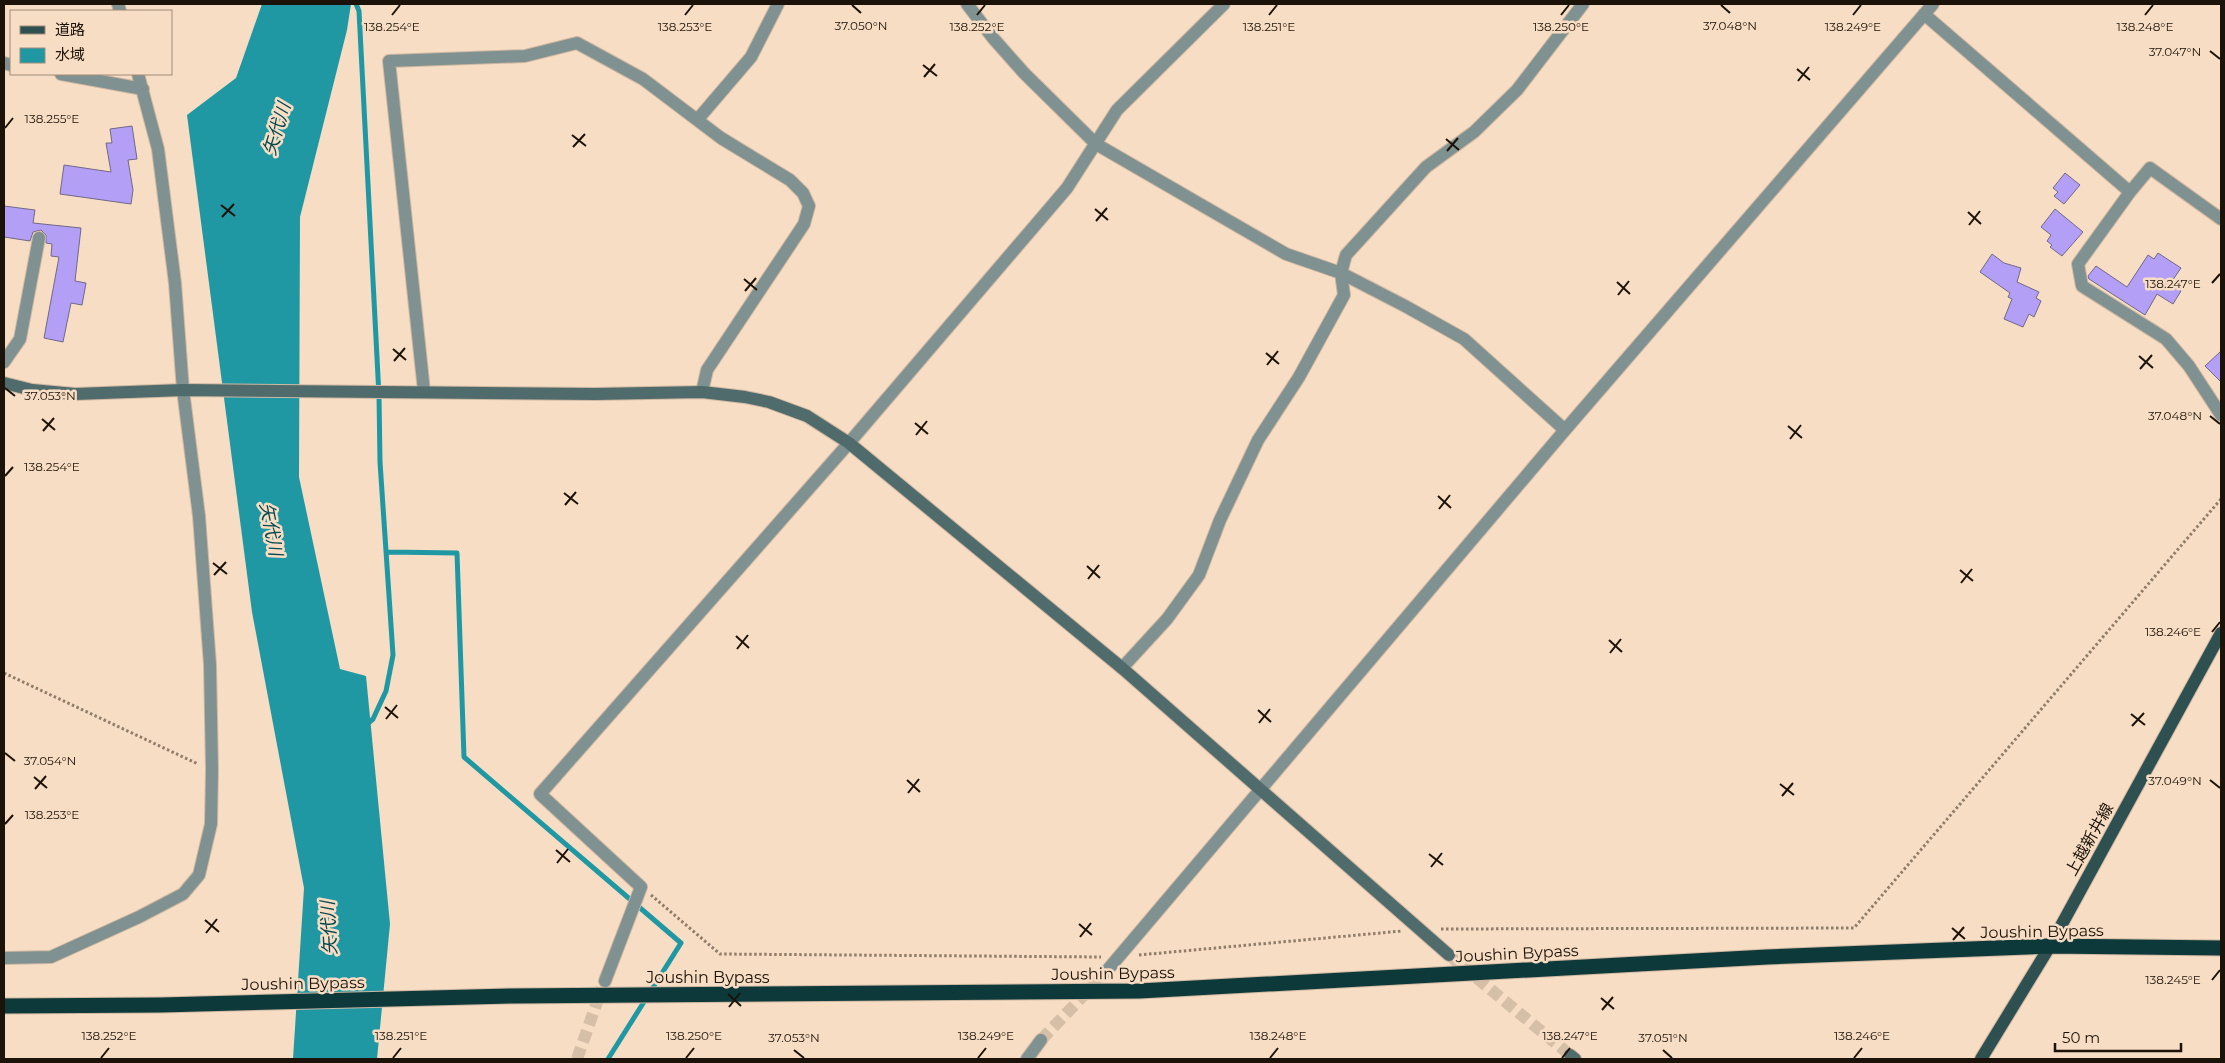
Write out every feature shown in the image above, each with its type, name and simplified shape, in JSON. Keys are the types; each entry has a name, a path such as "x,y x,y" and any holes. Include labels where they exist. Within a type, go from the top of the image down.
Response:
{"highway":[{"name":"Joushin Bypass","path":"4,1006 161,1005 512,996 1139,991 1767,957 2050,946 2221,948"}],"main road":[{"name":"上越新井線","path":"1982,1059 2050,946 2221,633"}],"street":[{"path":"698,119 751,57 778,4"},
{"path":"967,4 1018,66 1096,144 1286,254 1340,273 1406,306 1464,340 1566,430"},
{"path":"604,981 641,887 540,794 849,443 1067,188 1117,110 1224,4"},
{"path":"1122,668 1167,619 1199,575 1220,520 1258,440 1299,377 1344,295 1340,273 1346,255 1426,167 1474,132 1517,90 1583,4"},
{"path":"1105,973 1260,788 1933,4"},
{"path":"1924,14 2130,192"},
{"path":"424,391 389,61 525,56 577,43 643,79 721,138 790,180 803,192 808,206 804,224 707,370 702,392"},
{"path":"66,75 143,89"},
{"path":"4,958 51,957 183,894 199,875 208,845 211,824 212,770 210,665 188,391 158,149 138,75"},
{"path":"2221,219 2150,168 2130,192 2078,264 2082,286 2166,339 2189,366 2221,415"},
{"path":"4,362 20,339 39,238"},
{"path":"4,383 32,390 75,394 188,391 411,390 595,394 702,392 745,396 769,402 807,416 849,443 1122,668 1449,955"},
{"path":"1027,1059 1041,1040"}],"path":[{"path":"641,887 720,954 1119,957 1420,930 1854,928 2221,499"},
{"path":"4,673 212,770"}],"water":[{"name":"矢代川","path":"262,4 351,4 347,30 300,217 299,477 340,669 366,676 390,924 377,1059 293,1059 304,888 252,612 187,115 236,78"}],"building":[{"path":"132,126 137,159 128,160 133,190 131,204 60,194 64,165 111,172 106,143 112,143 110,129"},
{"path":"2065,173 2080,185 2064,204 2054,196 2058,192 2053,188"},
{"path":"4,206 35,210 33,223 81,228 75,281 86,283 82,305 71,303 63,342 44,338 59,257 51,256 52,244 46,243 46,235 41,230 33,232 30,241 4,237"},
{"path":"2055,209 2083,232 2062,256 2050,247 2052,245 2047,241 2051,235 2041,227"},
{"path":"2158,253 2181,268 2170,284 2181,291 2173,304 2157,294 2145,315 2089,279 2088,276 2096,266 2127,287 2148,255 2154,259"},
{"path":"1992,254 2004,263 2021,268 2017,282 2039,292 2036,298 2041,301 2034,317 2029,314 2023,327 2004,319 2012,299 2008,297 2010,293 1980,272"},
{"path":"2221,351 2221,382 2205,366"}],"waterway":[{"path":"356,4 359,11 379,396 380,462 393,655 386,691 373,719 366,725"},
{"path":"388,552 457,553 464,757 681,943 608,1059"}],"tunnel":[{"path":"1449,955 1570,1055"},
{"path":"1041,1040 1105,973"},
{"path":"577,1059 602,988"}]}
